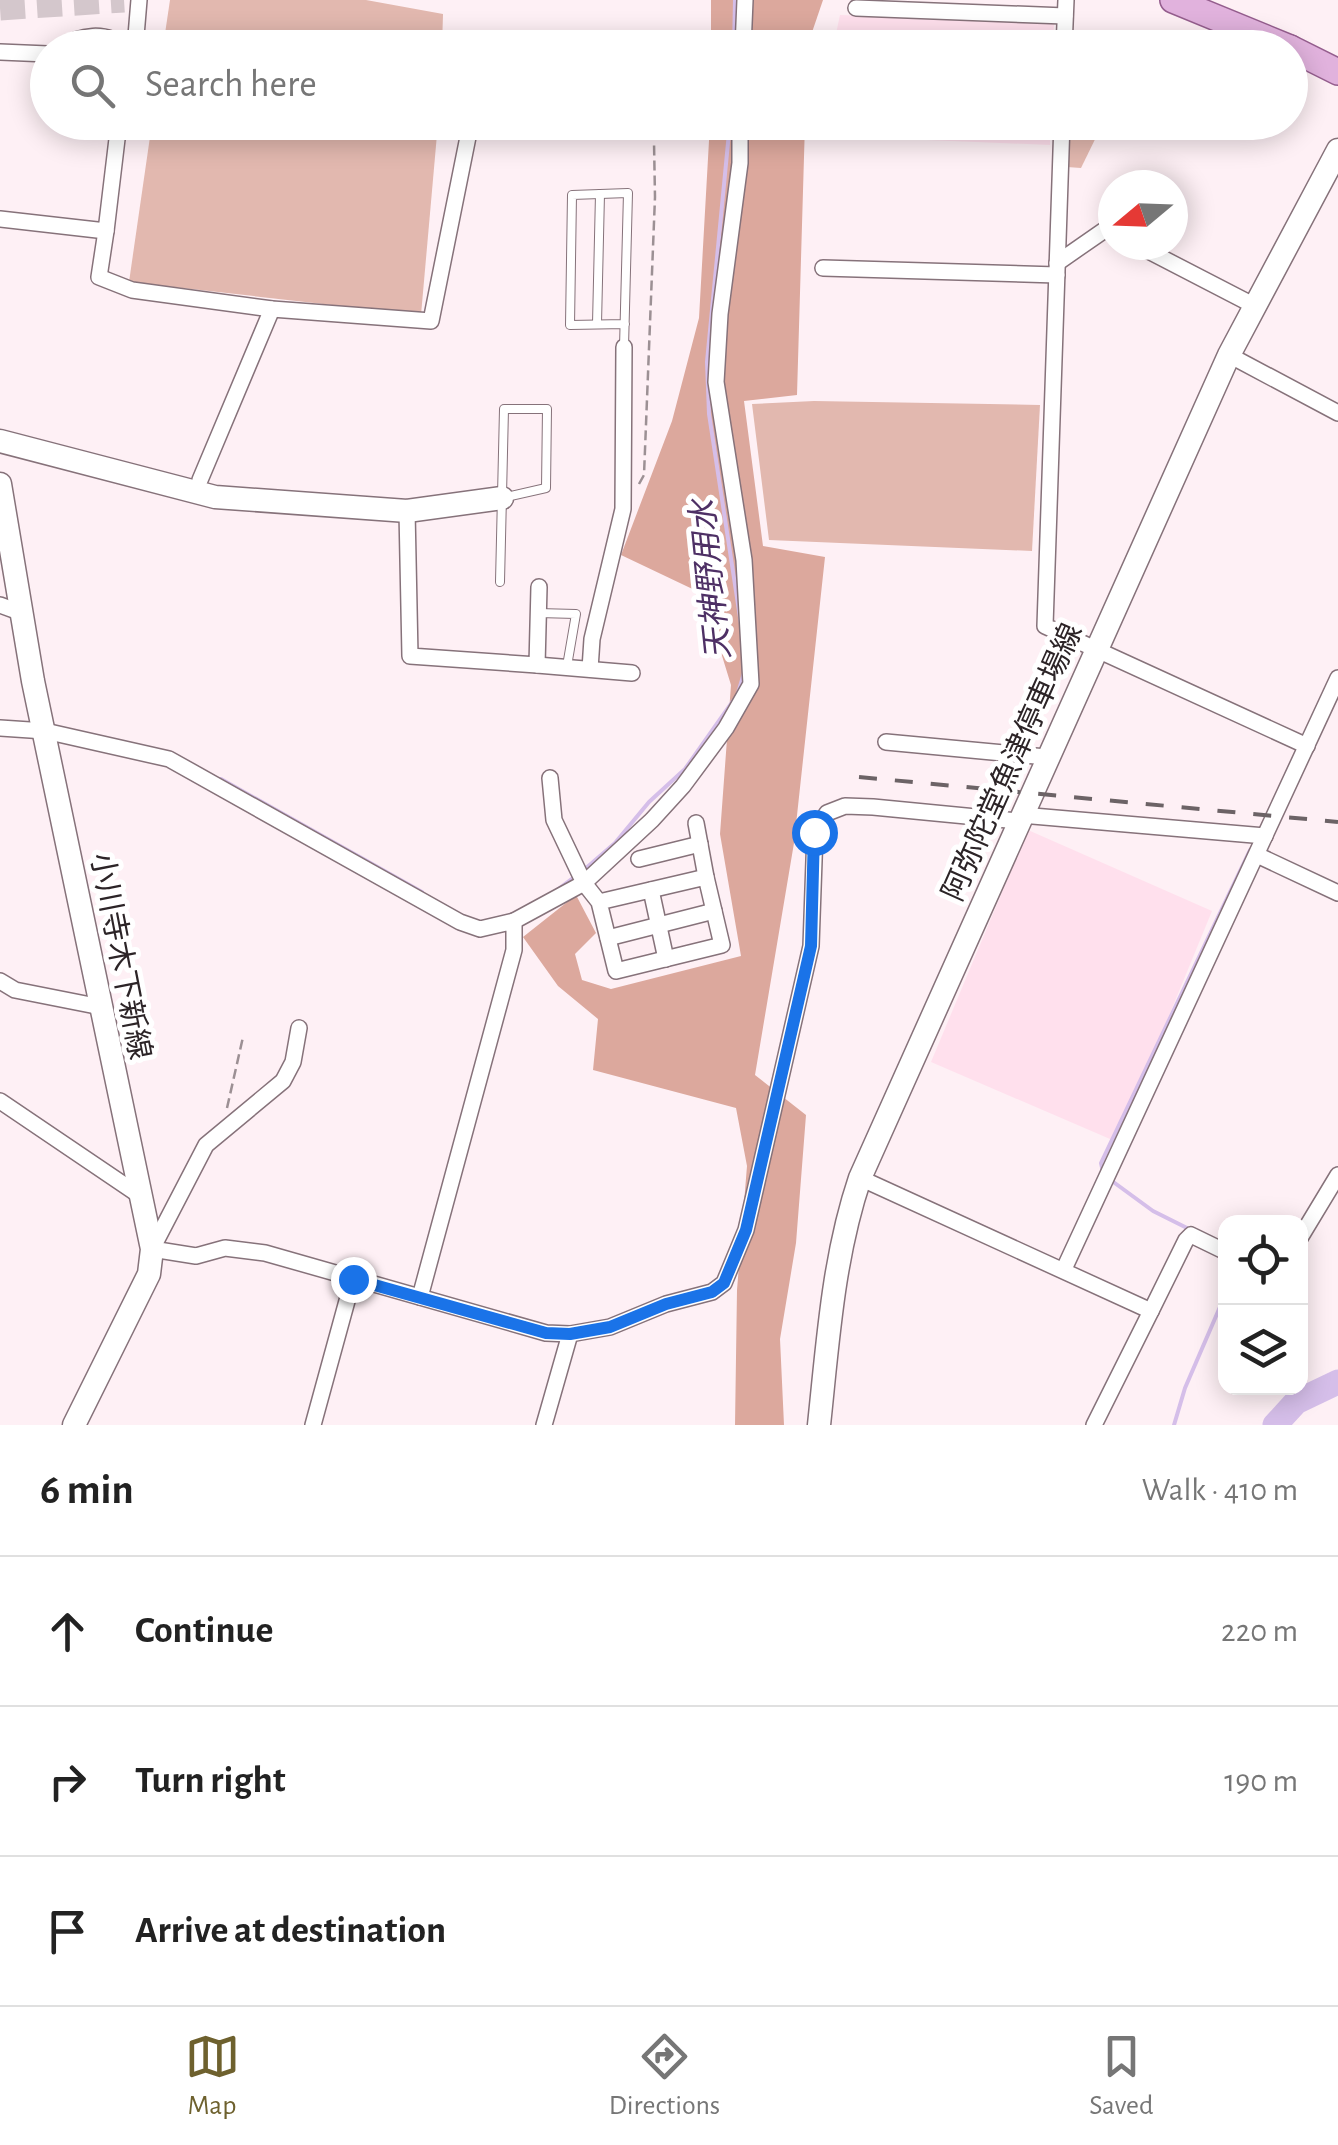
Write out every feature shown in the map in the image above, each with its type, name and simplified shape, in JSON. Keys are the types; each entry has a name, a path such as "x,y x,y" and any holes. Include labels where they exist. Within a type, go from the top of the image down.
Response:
{"main road":[{"path":"1173,0 1246,30"},
{"path":"1308,57 1338,72"},
{"name":"阿弥陀堂魚津停車場線","path":"819,1425 833,1291 845,1222 860,1178 1229,355 1338,150"},
{"path":"0,427 200,480 240,497"},
{"path":"0,441 215,497 407,511 502,498"},
{"name":"小川寺木下新線","path":"0,484 11,609 44,731 152,1249"},
{"path":"74,1425 149,1274 152,1249"}],"street":[{"path":"136,30 140,0"},
{"path":"744,30 745,0"},
{"path":"856,8 1066,8"},
{"path":"0,52 30,53"},
{"path":"117,140 99,277 132,290 272,308 432,320 467,140"},
{"path":"0,728 44,731 169,759 460,922 480,929 514,921 584,883 683,786 726,728 751,684 742,548 716,382 740,140"},
{"path":"1061,140 1046,626 1306,746"},
{"path":"0,218 106,231"},
{"path":"822,268 1057,269 1098,236"},
{"path":"1166,260 1255,306"},
{"path":"200,480 272,308"},
{"path":"590,669 592,640 623,510 624,347"},
{"path":"1229,355 1338,413"},
{"path":"407,511 410,656 632,672"},
{"path":"537,664 539,587"},
{"path":"1064,1269 1338,678"},
{"path":"886,742 1046,757"},
{"path":"550,778 554,820 584,883 599,902 616,972 722,946 696,824"},
{"path":"299,1028 293,1062 282,1080 206,1145 152,1249 196,1256 225,1248 266,1253 546,1333 570,1334 610,1327 666,1304 712,1292 724,1283 746,1230 811,946 814,832 827,813 845,806 873,807 1265,836"},
{"path":"640,859 700,844"},
{"path":"1257,855 1338,893"},
{"path":"599,902 706,878"},
{"path":"651,890 666,959"},
{"path":"608,938 714,911"},
{"path":"420,1297 514,950 514,921"},
{"path":"0,981 14,990 101,1007"},
{"path":"0,1101 139,1195"},
{"path":"1308,1225 1338,1175"},
{"path":"860,1178 1152,1311"},
{"path":"1094,1425 1186,1240 1191,1235 1218,1248"},
{"path":"313,1425 353,1279"},
{"path":"544,1425 570,1334"}],"lane":[{"path":"624,324 570,325 572,195 628,193 624,347"},
{"path":"597,324 600,194"},
{"path":"500,582 504,409 548,408 546,488 502,498"},
{"path":"538,613 576,614 567,667"}],"path":[{"path":"623,510 644,475 654,142"},
{"path":"222,1130 243,1037"}],"shaded area":[{"path":"170,0 366,0 443,14 443,30 166,30"},
{"path":"711,0 823,0 813,30 711,30"},
{"path":"840,15 1054,23 1054,30 837,30"},
{"path":"150,140 436,140 421,315 129,282"},
{"path":"709,140 804,140 797,395 744,401 763,546 825,557 794,843 755,1075 806,1115 796,1243 780,1339 784,1425 735,1425 737,1290 747,1166 736,1108 593,1070 598,1019 558,986 523,937 576,895 596,933 575,954 582,980 611,989 741,956 720,834 731,685 703,594 621,555 672,421 699,318"},
{"path":"927,140 1050,140 1050,145"},
{"path":"1068,140 1095,140 1081,168 1067,167"},
{"path":"814,401 1040,405 1032,551 769,540 752,404"},
{"path":"1028,830 1212,911 1117,1142 931,1062"}],"waterway":[{"name":"天神野用水","path":"734,30 735,0"},
{"name":"天神野用水","path":"728,140 707,362 709,414 741,624"},
{"name":"天神野用水","path":"738,693 744,673"},
{"name":"天神野用水","path":"585,869 685,769 733,701"},
{"name":"天神野用水","path":"221,779 422,892"},
{"path":"1103,1172 1101,1163 1250,850"},
{"name":"天神野用水","path":"557,890 577,875"},
{"path":"1112,1181 1153,1211 1189,1229"},
{"path":"1174,1425 1185,1388 1221,1305"},
{"path":"1275,1425 1296,1402 1338,1382"}],"tunnel":[{"path":"0,8 124,0"}],"railway":[{"path":"859,777 1338,822"}],"route":[{"path":"353,1279 546,1333 570,1334 610,1327 666,1304 712,1292 724,1283 746,1230 811,946 814,832"}]}
